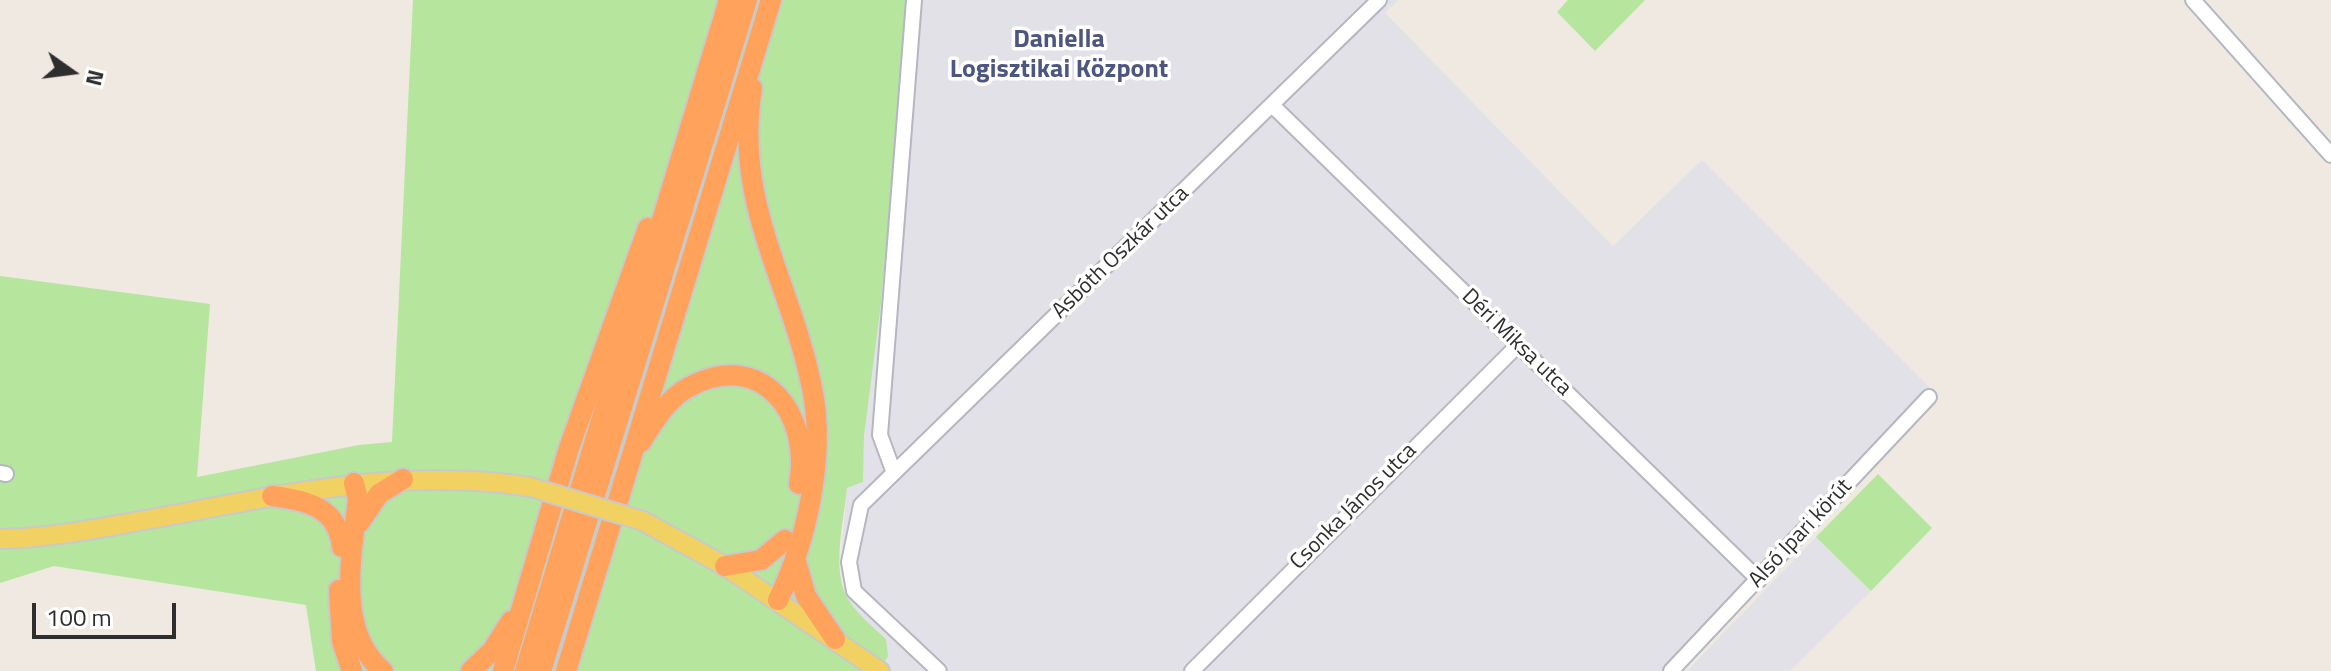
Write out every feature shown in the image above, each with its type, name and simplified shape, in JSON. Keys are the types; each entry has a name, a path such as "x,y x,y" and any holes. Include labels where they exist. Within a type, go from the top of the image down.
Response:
{"highway":[{"path":"525,671 729,0"},
{"path":"541,671 747,0"},
{"path":"566,671 771,0"},
{"path":"764,23 748,119 751,185 760,228 806,362 818,424 815,470 789,546 806,596 835,639"},
{"path":"503,671 597,364 654,214 683,152"},
{"path":"623,482 655,420 680,394 712,378 729,376 760,383 775,394 795,419 803,451 778,600"},
{"path":"356,530 369,505 403,479"},
{"path":"352,483 358,499 352,589 355,627 366,654 383,671"},
{"path":"352,483 345,503 339,624 352,671"},
{"path":"272,496 319,506 337,528 342,547"},
{"path":"725,566 761,560 789,546"},
{"path":"471,671 504,634 535,562"}],"main road":[{"path":"0,539 66,533 352,483 464,478 531,487 643,521 725,566 880,671"}],"street":[{"path":"894,473 880,435 914,0"},
{"name":"Asbóth Oszkár utca","path":"939,671 854,591 849,562 861,505 1379,0"},
{"path":"2193,0 2331,155"},
{"name":"Déri Miksa utca","path":"1273,106 1759,580"},
{"name":"Csonka János utca","path":"1192,671 1518,345"},
{"name":"Alsó Ipari körút","path":"1671,671 1929,397"}],"shaded area":[{"path":"908,0 1398,0 1385,13 1613,246 1702,160 1932,390 1663,671 879,671 886,639 859,615 846,596 842,544 847,488 863,482 864,436"},
{"path":"1816,537 1871,591 1790,671 1687,671"}],"green space":[{"path":"413,0 908,0 881,303 864,436 863,482 847,488 839,560 848,599 886,639 888,656 879,671 316,671 306,605 54,566 0,583 0,276 210,304 197,477 359,445 392,442"},
{"path":"1568,0 1645,0 1595,51 1557,12"},
{"path":"1878,474 1932,528 1871,591 1816,537"}],"district":[{"name":"Daniella Logisztikai Központ","path":"1059,56"}]}
